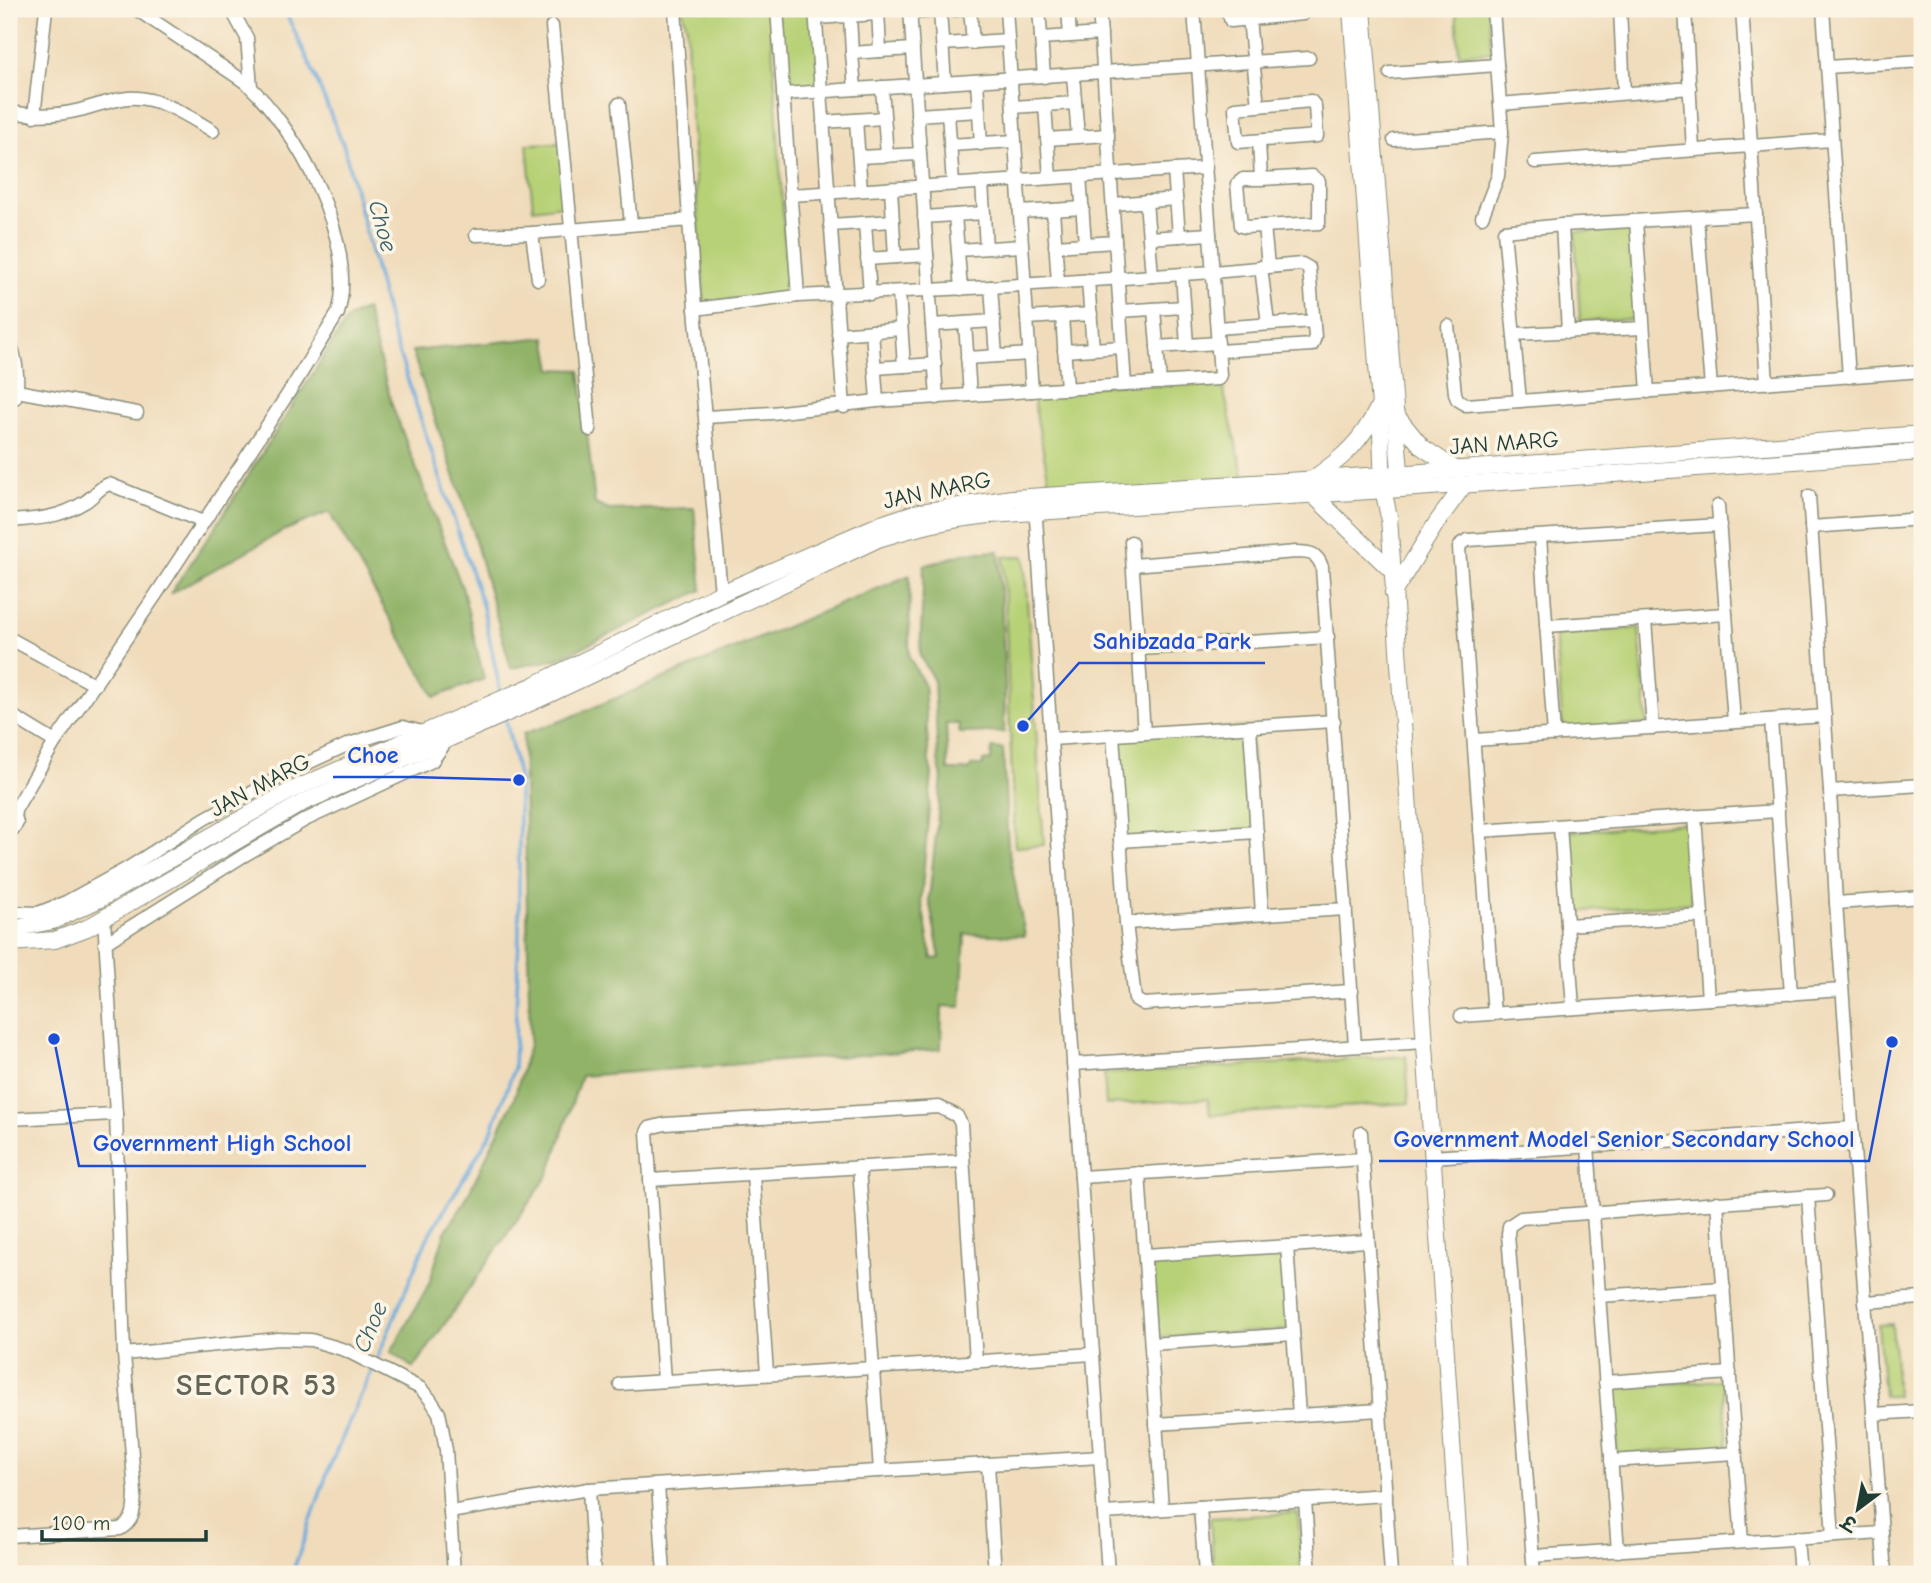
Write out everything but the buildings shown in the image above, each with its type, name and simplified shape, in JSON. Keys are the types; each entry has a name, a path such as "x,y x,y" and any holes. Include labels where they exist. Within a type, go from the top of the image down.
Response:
{"main road":[{"path":"1350,9 1380,406 1383,482 1389,517 1461,1574"},
{"path":"1363,9 1401,481 1389,517"},
{"path":"1380,406 1362,438 1312,487 1391,570"},
{"path":"1395,414 1422,447 1455,469"},
{"name":"JAN MARG","path":"534,693 721,593 881,524 938,508 981,509 1401,481 1455,469 1922,434"},
{"path":"1401,481 1464,485 1922,452"},
{"path":"1393,593 1437,522 1464,485"},
{"name":"JAN MARG","path":"9,927 53,921 83,908 292,790 426,733 470,721 878,538 981,509 1014,514 1035,504"},
{"name":"JAN MARG","path":"9,943 55,940 87,928 302,803 448,739 470,721"}],"street":[{"path":"34,116 46,9"},
{"path":"9,835 17,823 12,810 300,375 338,313 341,302 340,264 333,227 323,198 288,133 251,87 155,14 136,9"},
{"path":"231,9 247,38 251,87"},
{"path":"675,9 695,309 721,593"},
{"path":"778,9 798,296"},
{"path":"937,398 910,11 970,9 973,43"},
{"path":"1006,9 1032,391"},
{"path":"1039,9 1044,77"},
{"path":"1069,9 1070,36"},
{"path":"1099,9 1125,386"},
{"path":"706,417 844,407 877,401 1218,379 1217,328 1194,9"},
{"path":"1227,9 1231,21 1303,14 1307,9"},
{"path":"1482,217 1498,176 1502,132 1493,9"},
{"path":"1620,9 1624,93"},
{"path":"1685,9 1693,150"},
{"path":"1742,9 1767,383"},
{"path":"1823,9 1849,377"},
{"path":"940,11 945,83"},
{"path":"844,407 816,14 850,16 878,12 880,51"},
{"path":"850,16 855,89"},
{"path":"1249,19 1258,106"},
{"path":"552,26 590,430"},
{"path":"1041,38 1101,34"},
{"path":"943,44 1008,40"},
{"path":"852,53 913,49"},
{"path":"783,94 1309,58"},
{"path":"1827,67 1922,61"},
{"path":"1390,73 1497,65"},
{"path":"1073,75 1077,137"},
{"path":"976,81 981,144"},
{"path":"882,87 887,156"},
{"path":"1500,104 1690,88"},
{"path":"9,112 34,116 76,111 129,98 156,102 180,111 213,131"},
{"path":"1311,101 1315,106 1318,132 1313,138 1240,143 1236,140 1234,110 1237,107 1258,106 1311,101"},
{"path":"1013,107 1075,103"},
{"path":"619,104 631,224"},
{"path":"1045,105 1050,178"},
{"path":"917,115 979,111"},
{"path":"948,113 953,184"},
{"path":"823,122 884,118"},
{"path":"856,120 861,190"},
{"path":"1394,140 1502,132"},
{"path":"1047,139 1108,135"},
{"path":"1535,162 1832,140"},
{"path":"950,145 1015,141"},
{"path":"1259,141 1261,179"},
{"path":"859,158 920,153"},
{"path":"790,195 1206,168"},
{"path":"1174,170 1179,236"},
{"path":"1080,176 1085,244"},
{"path":"1312,176 1319,181 1319,223 1241,226 1237,184 1243,180 1261,179 1312,176"},
{"path":"982,183 986,248"},
{"path":"891,188 895,257"},
{"path":"1112,204 1177,199"},
{"path":"1146,201 1152,276"},
{"path":"1020,212 1083,208"},
{"path":"1053,210 1058,282"},
{"path":"924,217 984,213"},
{"path":"1520,401 1504,231 1756,214"},
{"path":"956,215 961,289"},
{"path":"1698,218 1711,387"},
{"path":"476,235 690,220"},
{"path":"830,225 893,221"},
{"path":"1636,221 1648,392"},
{"path":"865,223 870,294"},
{"path":"1562,225 1568,332"},
{"path":"1264,226 1268,324"},
{"path":"532,233 538,279"},
{"path":"1149,238 1210,234"},
{"path":"1055,246 1115,242"},
{"path":"958,250 1022,246"},
{"path":"867,258 927,255"},
{"path":"695,309 798,296 899,293 1302,264 1309,268 1315,337 1309,346 1157,347"},
{"path":"1182,274 1186,345"},
{"path":"1088,280 1093,349"},
{"path":"991,287 996,356"},
{"path":"899,293 904,366"},
{"path":"1120,311 1184,307"},
{"path":"1154,309 1160,383"},
{"path":"1027,318 1091,314"},
{"path":"1062,316 1067,389"},
{"path":"932,326 993,321"},
{"path":"1217,328 1314,321"},
{"path":"965,323 970,395"},
{"path":"1448,326 1457,399 1466,405 1922,371"},
{"path":"1515,334 1643,328"},
{"path":"838,334 901,329"},
{"path":"872,331 877,401"},
{"path":"9,341 16,368 13,396 137,413"},
{"path":"1065,351 1122,347"},
{"path":"968,358 1030,354"},
{"path":"875,368 934,364"},
{"path":"9,521 59,515 86,502 103,486 109,484 203,522"},
{"path":"1809,496 1885,1574"},
{"path":"1035,504 1108,1574"},
{"path":"1718,506 1734,722"},
{"path":"1811,527 1922,519"},
{"path":"1494,1014 1459,548 1468,540 1720,525"},
{"path":"1540,537 1554,735"},
{"path":"1132,542 1144,733"},
{"path":"1133,565 1296,552 1310,552 1319,558 1328,637 1356,1046"},
{"path":"1546,626 1726,614"},
{"path":"1645,620 1653,728"},
{"path":"1139,649 1328,637"},
{"path":"9,638 95,685"},
{"path":"9,714 55,742"},
{"path":"1474,740 1825,716"},
{"path":"1771,720 1791,993"},
{"path":"1051,739 1334,722"},
{"path":"9,912 38,913 66,902 295,769 349,744 403,727 426,733"},
{"path":"1250,727 1262,914"},
{"path":"1113,735 1125,923 1135,999 1143,1004 1352,991"},
{"path":"106,943 305,820 432,761 448,739"},
{"path":"1830,791 1922,785"},
{"path":"1480,831 1777,811"},
{"path":"1695,816 1708,999"},
{"path":"1560,826 1573,1008"},
{"path":"1120,841 1257,832"},
{"path":"1836,903 1922,897"},
{"path":"1125,923 1346,909"},
{"path":"1567,925 1702,916"},
{"path":"9,1536 120,1529 129,1524 134,1513 135,1493 124,1354 116,1114 104,918"},
{"path":"1461,1016 1842,990"},
{"path":"1073,1064 1425,1042"},
{"path":"664,1381 647,1132 654,1126 939,1107 957,1116 961,1124 976,1361"},
{"path":"9,1119 116,1114"},
{"path":"1432,1157 1852,1128"},
{"path":"1361,1133 1391,1574"},
{"path":"1588,1146 1618,1551"},
{"path":"1081,1177 1363,1159"},
{"path":"650,1181 963,1161"},
{"path":"859,1167 880,1471"},
{"path":"1139,1173 1162,1509"},
{"path":"753,1174 766,1374"},
{"path":"1534,1574 1509,1226 1521,1218 1826,1195"},
{"path":"1808,1196 1833,1536"},
{"path":"1717,1202 1742,1542"},
{"path":"1145,1255 1368,1241"},
{"path":"1287,1246 1299,1415"},
{"path":"1599,1296 1724,1288"},
{"path":"1865,1302 1922,1298"},
{"path":"1151,1343 1293,1334"},
{"path":"124,1354 278,1339 311,1340 345,1350 420,1388 439,1413 446,1450 454,1574"},
{"path":"620,1384 1093,1354"},
{"path":"1605,1382 1730,1373"},
{"path":"1156,1424 1380,1410"},
{"path":"1873,1414 1922,1411"},
{"path":"1611,1461 1736,1453"},
{"path":"450,1512 589,1489 1100,1457"},
{"path":"982,1574 995,1574 988,1464"},
{"path":"658,1485 664,1574"},
{"path":"589,1489 594,1574"},
{"path":"1104,1513 1386,1495"},
{"path":"1305,1500 1310,1574"},
{"path":"1200,1507 1205,1574"},
{"path":"1532,1556 1882,1533"},
{"path":"1797,1538 1800,1574"}],"green space":[{"path":"682,9 770,9 788,294 704,302 687,28"},
{"path":"777,9 815,9 821,91 783,94"},
{"path":"1456,9 1488,9 1491,52 1459,54"},
{"path":"561,143 564,205 533,209 527,144"},
{"path":"1630,229 1635,319 1580,321 1575,232"},
{"path":"366,309 392,405 463,590 484,679 435,697 329,512 283,531 170,594 348,318"},
{"path":"546,337 552,369 580,370 595,504 609,510 694,508 702,590 558,659 511,668 469,519 412,351"},
{"path":"1220,375 1247,491 1053,503 1032,392"},
{"path":"999,551 1005,686 1004,732 959,733 959,724 946,724 948,770 969,770 971,766 983,765 983,761 991,760 992,748 1003,749 1008,847 1025,936 965,934 961,1007 942,1006 941,1049 581,1076 549,1174 414,1368 391,1352 429,1284 445,1232 463,1205 514,1099 530,1041 523,734 566,719 910,575 909,657 924,684 932,773 921,900 932,959 940,958 929,899 942,778 938,760 934,681 920,655 924,566 966,553"},
{"path":"1024,556 1044,845 1015,847 1003,557"},
{"path":"1639,628 1647,724 1563,730 1555,635"},
{"path":"1250,727 1257,832 1120,841 1113,735"},
{"path":"1686,823 1692,903 1574,912 1568,832"},
{"path":"1406,1056 1409,1103 1210,1115 1208,1099 1106,1105 1104,1074"},
{"path":"1283,1252 1288,1330 1157,1337 1152,1260"},
{"path":"1892,1324 1897,1396 1884,1396 1878,1325"},
{"path":"1723,1380 1728,1446 1617,1454 1612,1388"},
{"path":"1298,1513 1302,1574 1214,1574 1210,1518"}],"waterway":[{"name":"Choe","path":"284,9 344,147 391,329 483,607 501,695"},
{"name":"Choe","path":"376,1361 427,1239 491,1133 514,1069 519,934 519,780 506,720"},
{"name":"Choe","path":"292,1574 329,1468 373,1368"}],"place":[{"name":"Sahibzada Park","path":"1023,726"},
{"name":"Choe","path":"519,780"},
{"name":"Government High School","path":"54,1039"},
{"name":"Government Model Senior Secondary School","path":"1892,1042"}],"district":[{"name":"SECTOR 53","path":"257,1385"}]}
